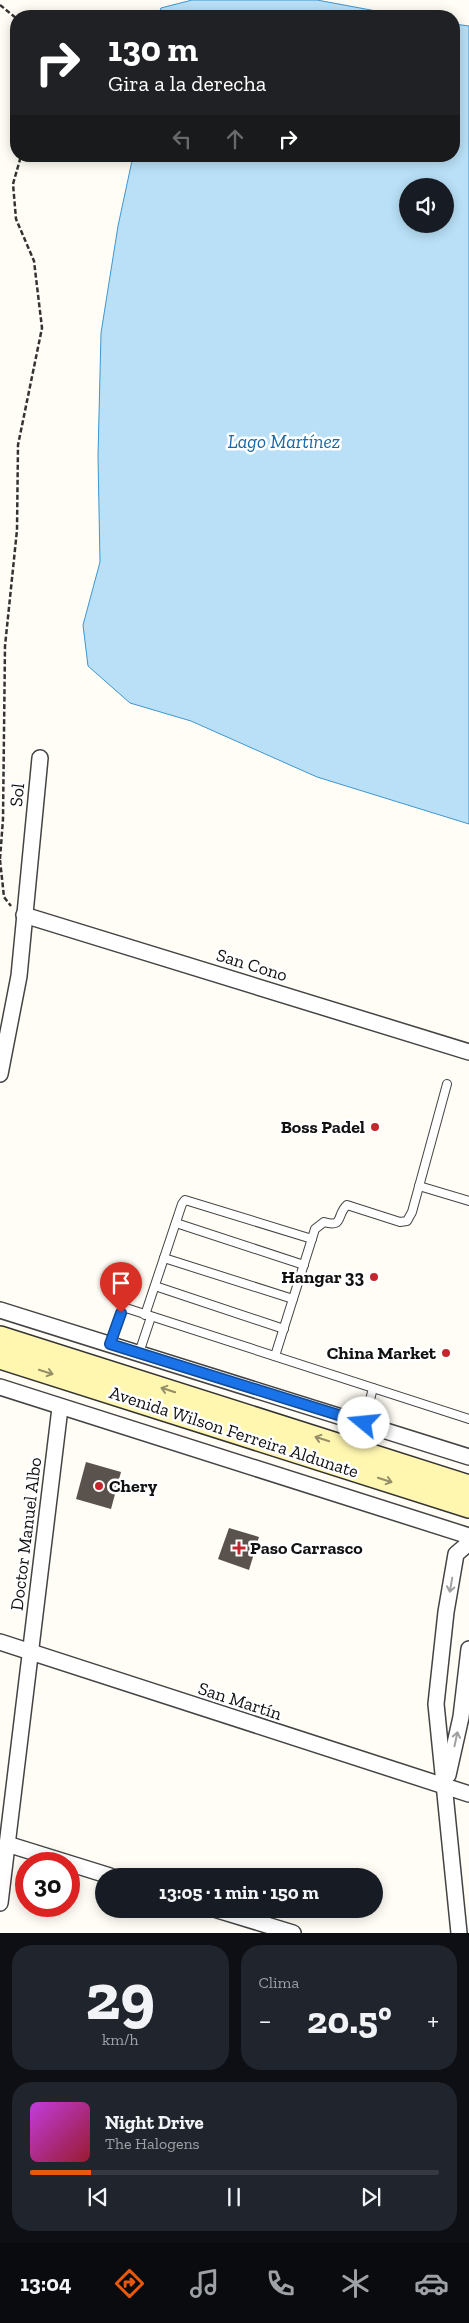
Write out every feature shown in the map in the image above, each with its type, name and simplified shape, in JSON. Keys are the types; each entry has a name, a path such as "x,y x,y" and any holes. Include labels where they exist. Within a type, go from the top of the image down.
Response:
{"main road":[{"name":"Avenida Wilson Ferreira Aldunate","path":"0,1337 469,1486"},
{"name":"Avenida Wilson Ferreira Aldunate","path":"0,1358 469,1507"}],"street":[{"name":"Sol","path":"0,1074 19,976 40,758"},
{"name":"San Cono","path":"24,914 469,1052"},
{"path":"0,1310 469,1457"},
{"name":"Avenida Wilson Ferreira Aldunate","path":"0,1387 60,1408 469,1536"},
{"name":"Doctor Manuel Albo","path":"0,1903 60,1408"},
{"path":"459,1933 446,1786 436,1704 446,1612 456,1554 469,1543"},
{"name":"San Martín","path":"0,1642 469,1794"},
{"path":"446,1786 461,1716 469,1648"},
{"path":"7,1844 95,1871"},
{"path":"244,1918 293,1933"}],"lane":[{"path":"275,1356 315,1230 324,1222 337,1223 346,1206 400,1222 407,1221 412,1212 447,1084"},
{"path":"419,1186 469,1201"},
{"path":"139,1353 155,1286 185,1200 312,1239"},
{"path":"176,1223 304,1265"},
{"path":"164,1258 293,1300"},
{"path":"155,1286 284,1329"},
{"path":"110,1344 122,1310 126,1308 469,1419"},
{"path":"364,1423 373,1388"}],"path":[{"path":"0,5 10,13"},
{"path":"19,162 13,184 16,219 34,261 42,328 18,444 17,530 6,646 3,819 0,859 4,897 15,910 24,914"}],"water":[{"path":"192,0 317,0 371,10 160,10 161,8"},
{"name":"Lago Martínez","path":"460,25 469,26 469,824 317,777 191,721 130,703 88,666 83,625 100,562 98,456 101,333 118,226 132,162 460,162"}],"building":[{"name":"Chery","path":"86,1462 121,1472 111,1509 76,1499"},
{"name":"Paso Carrasco","path":"229,1528 259,1537 249,1570 218,1559"}],"place":[{"name":"Boss Padel","path":"375,1127"},
{"name":"Hangar 33","path":"374,1277"},
{"name":"China Market","path":"446,1353"},
{"name":"Chery","path":"99,1486"},
{"name":"Paso Carrasco","path":"239,1548"}],"route":[{"path":"121,1313 110,1344 364,1423"}]}
